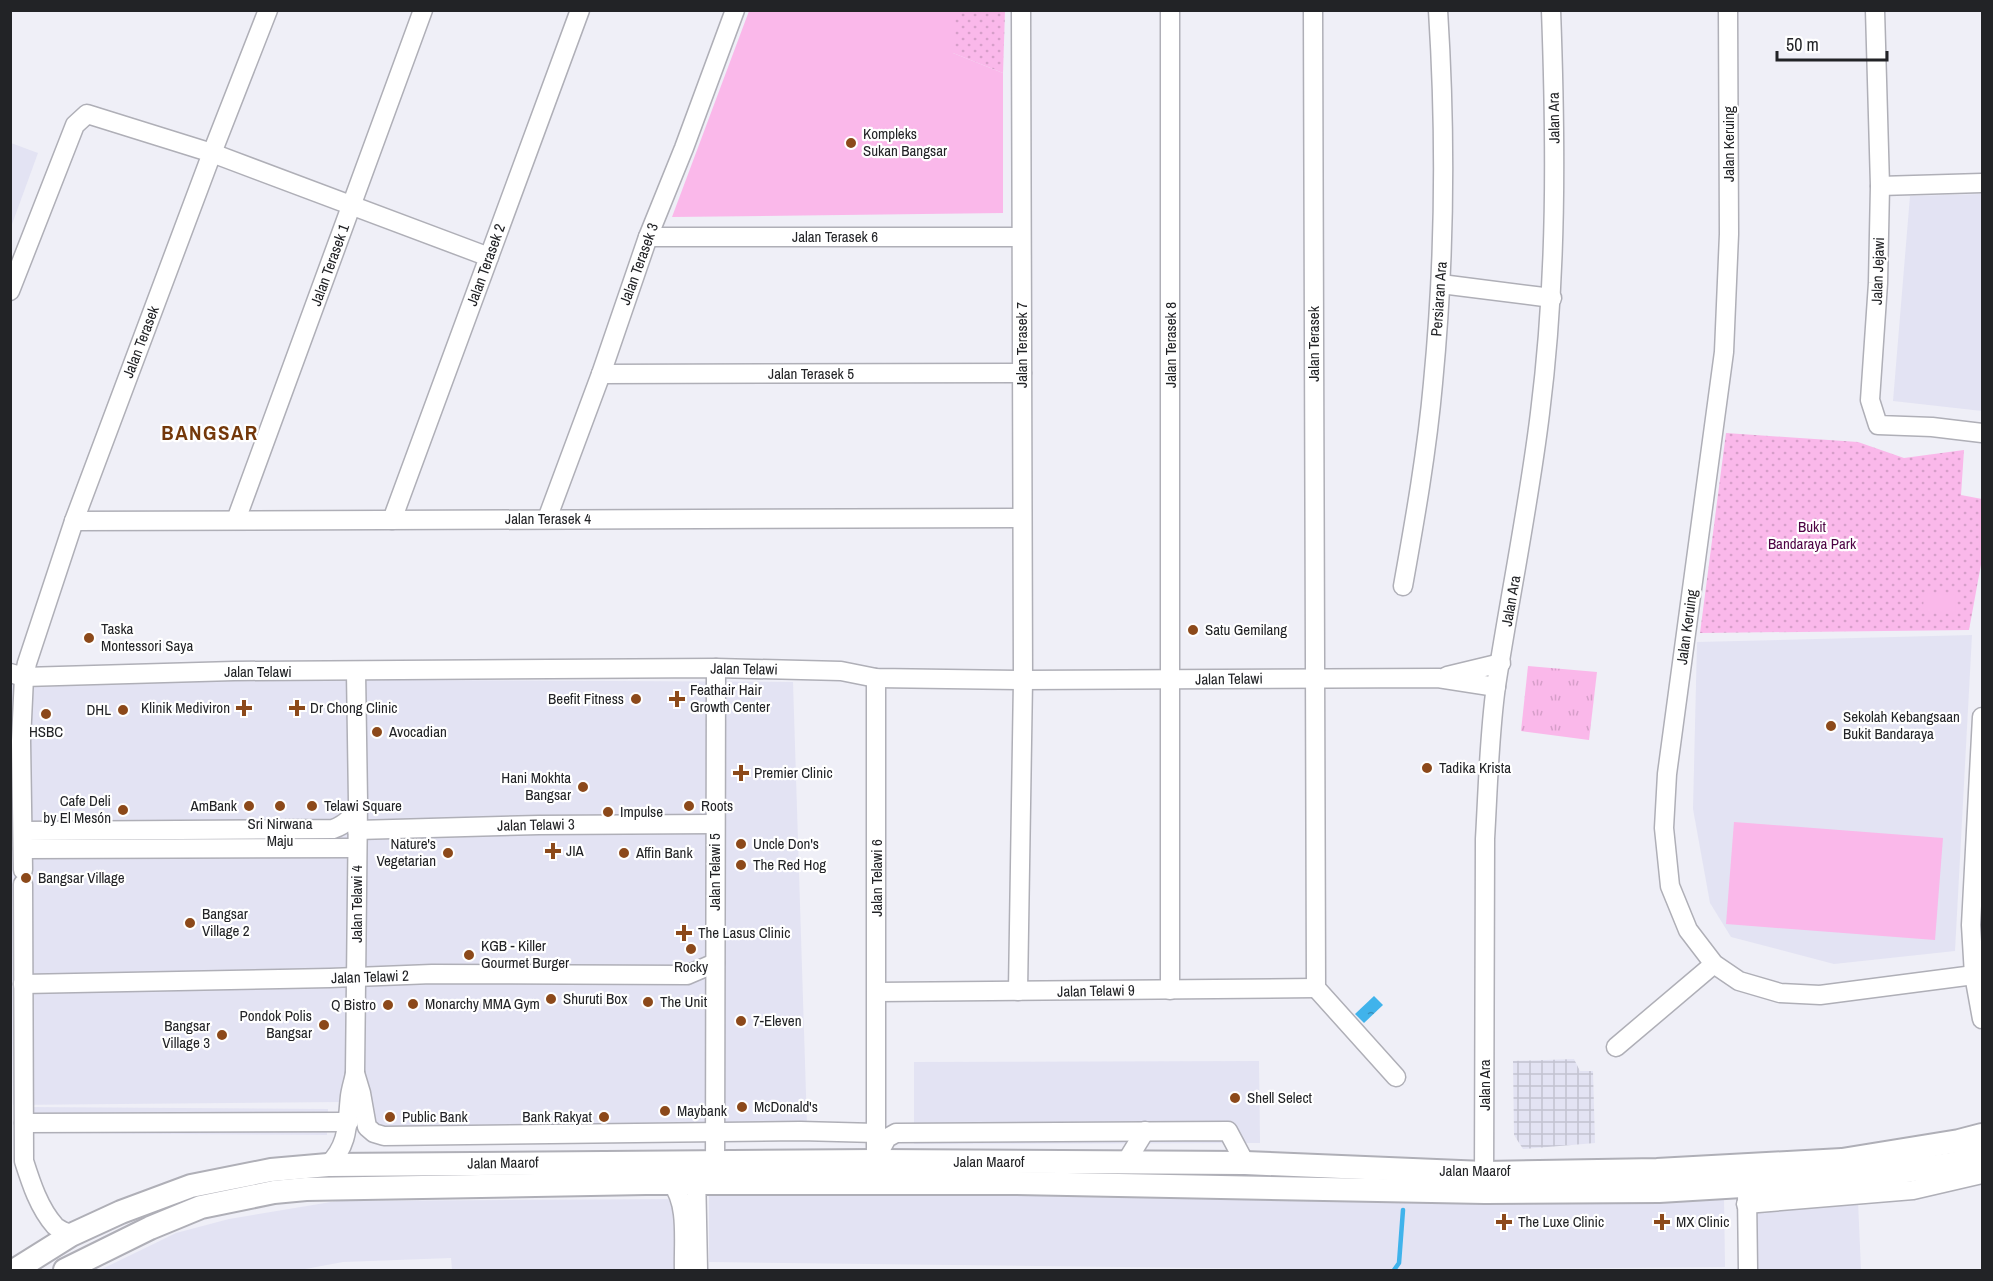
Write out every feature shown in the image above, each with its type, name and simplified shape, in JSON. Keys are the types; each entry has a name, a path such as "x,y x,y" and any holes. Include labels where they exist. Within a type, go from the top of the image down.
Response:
{"main road":[{"name":"Jalan Maarof","path":"1747,1185 1842,1160 1983,1135"},
{"name":"Jalan Maarof","path":"876,1172 1071,1183 1484,1182 1657,1170 1747,1185 1845,1180 1952,1164 1983,1156"},
{"name":"Jalan Maarof","path":"15,1270 71,1235 121,1212 190,1186 271,1170 328,1165 393,1164 705,1172 876,1172 1126,1162 1245,1163 1484,1182"},
{"name":"Jalan Maarof","path":"65,1270 150,1228 201,1207 274,1192 356,1187 671,1183 705,1172"}],"street":[{"name":"Jalan Terasek","path":"71,1235 56,1227 43,1208 31,1185 24,1161 23,840 18,668 268,10"},
{"name":"Jalan Terasek 1","path":"236,520 423,10"},
{"name":"Jalan Terasek 2","path":"393,520 580,10"},
{"name":"Jalan Terasek 3","path":"547,519 601,374 648,237 735,10"},
{"name":"Jalan Terasek 7","path":"1018,991 1023,680 1021,10"},
{"name":"Jalan Terasek 8","path":"1170,10 1170,990"},
{"name":"Jalan Terasek","path":"1313,10 1314,678"},
{"name":"Persiaran Ara","path":"1403,586 1424,464 1441,284 1444,182 1438,10"},
{"name":"Jalan Ara","path":"1484,1182 1485,839 1496,687 1540,413 1552,298 1555,104 1551,10"},
{"name":"Jalan Keruing","path":"1728,10 1730,234 1724,351 1666,774 1664,828 1670,886 1688,930 1714,964 1739,981 1780,993 1820,995 1974,975"},
{"name":"Jalan Jejawi","path":"1875,10 1880,186 1878,283 1870,400 1878,425 1921,426 1983,433"},
{"path":"10,291 75,125 87,114 212,153 489,257"},
{"path":"1880,186 1983,183"},
{"name":"Jalan Terasek 6","path":"648,237 1021,237"},
{"path":"1441,284 1552,298"},
{"name":"Jalan Terasek 5","path":"601,374 1022,373"},
{"name":"Jalan Terasek 4","path":"74,521 1022,518"},
{"name":"Jalan Telawi","path":"1438,678 1500,663"},
{"name":"Jalan Telawi","path":"18,668 48,676 190,672 716,669 841,671 876,678 1023,680 1438,678 1496,687"},
{"name":"Jalan Telawi 5","path":"698,1270 705,1172 714,1132 716,669"},
{"name":"Jalan Telawi 4","path":"328,1165 340,1153 344,1144 349,1122 350,1093 356,1073 358,802 356,672"},
{"name":"Jalan Telawi 6","path":"876,678 876,1172"},
{"path":"1314,678 1317,837 1316,988 1396,1077"},
{"path":"1983,717 1971,926 1974,975 1983,1019"},
{"path":"23,840 333,830 351,819 358,802"},
{"name":"Jalan Telawi 3","path":"23,840 357,839 539,825 716,824"},
{"name":"Jalan Telawi 2","path":"23,984 357,978 432,974 687,975 715,963"},
{"path":"1616,1047 1714,964"},
{"name":"Jalan Telawi 9","path":"877,992 1316,988"},
{"path":"356,1073 367,1127 374,1133 384,1136 380,1149 382,1156 393,1164"},
{"name":"Jalan Telawi 6","path":"876,1077 882,1095 886,1126 896,1133"},
{"path":"24,1123 349,1122"},
{"path":"1126,1162 1145,1131"},
{"path":"876,1172 887,1138 896,1133 1228,1131 1245,1163"},
{"name":"Jalan Maarof","path":"384,1136 876,1132"},
{"name":"Jalan Maarof","path":"1747,1185 1912,1190 1983,1174"},
{"path":"671,1183 682,1204 684,1270"},
{"path":"1747,1185 1748,1270"}],"shaded area":[{"path":"10,143 38,153 11,227"},
{"path":"1982,194 1982,411 1893,401 1910,196"},
{"name":"Sekolah Kebangsaan Bukit Bandaraya","path":"1972,635 1955,951 1834,964 1731,937 1710,903 1693,809 1697,642"},
{"path":"11,678 793,682 807,1126 387,1128 343,1102 13,1105"},
{"path":"1574,1059 1580,1071 1593,1071 1595,1143 1523,1149 1514,1135 1513,1061"},
{"path":"1259,1061 1260,1143 914,1144 914,1062"},
{"path":"28,1107 328,1109 327,1135 28,1133"},
{"path":"709,1192 1724,1196 1725,1267 1372,1270 709,1262"},
{"path":"675,1199 678,1270 452,1270 451,1258 343,1262 300,1270 100,1270 176,1233 229,1219 337,1201"},
{"path":"1858,1201 1861,1270 1754,1270 1752,1209"}],"green space":[{"name":"Kompleks Sukan Bangsar","path":"749,11 953,11 953,53 1003,73 1003,213 672,217"},
{"path":"953,11 1005,11 1003,73 953,53"},
{"name":"Bukit Bandaraya Park","path":"1726,433 1858,442 1904,458 1964,450 1961,495 1982,499 1982,559 1969,630 1700,633"},
{"path":"1924,593 1956,595 1955,614 1923,611"},
{"path":"1528,666 1597,672 1589,740 1521,731"},
{"path":"1734,822 1943,838 1935,940 1726,924"}],"water":[{"path":"1374,996 1383,1005 1364,1023 1355,1014"}],"waterway":[{"path":"1394,1270 1399,1263 1403,1210"}],"place":[{"name":"Kompleks Sukan Bangsar","path":"851,143"},
{"name":"Satu Gemilang","path":"1193,630"},
{"name":"Taska Montessori Saya","path":"89,638"},
{"name":"Beefit Fitness","path":"636,699"},
{"name":"Feathair Hair Growth Center","path":"677,699"},
{"name":"Klinik Mediviron","path":"244,708"},
{"name":"Dr Chong Clinic","path":"297,708"},
{"name":"DHL","path":"123,710"},
{"name":"HSBC","path":"46,714"},
{"name":"Sekolah Kebangsaan Bukit Bandaraya","path":"1831,726"},
{"name":"Avocadian","path":"377,732"},
{"name":"Tadika Krista","path":"1427,768"},
{"name":"Premier Clinic","path":"741,773"},
{"name":"Hani Mokhta Bangsar","path":"583,787"},
{"name":"AmBank","path":"249,806"},
{"name":"Sri Nirwana Maju","path":"280,806"},
{"name":"Telawi Square","path":"312,806"},
{"name":"Roots","path":"689,806"},
{"name":"Cafe Deli by El Mesón","path":"123,810"},
{"name":"Impulse","path":"608,812"},
{"name":"Uncle Don's","path":"741,844"},
{"name":"JIA","path":"553,851"},
{"name":"Nature's Vegetarian","path":"448,853"},
{"name":"Affin Bank","path":"624,853"},
{"name":"The Red Hog","path":"741,865"},
{"name":"Bangsar Village","path":"26,878"},
{"name":"Bangsar Village 2","path":"190,923"},
{"name":"The Lasus Clinic","path":"684,933"},
{"name":"Rocky","path":"691,949"},
{"name":"KGB - Killer Gourmet Burger","path":"469,955"},
{"name":"Shuruti Box","path":"551,999"},
{"name":"The Unit","path":"648,1002"},
{"name":"Monarchy MMA Gym","path":"413,1004"},
{"name":"Q Bistro","path":"388,1005"},
{"name":"7-Eleven","path":"741,1021"},
{"name":"Pondok Polis Bangsar","path":"324,1025"},
{"name":"Bangsar Village 3","path":"222,1035"},
{"name":"Shell Select","path":"1235,1098"},
{"name":"McDonald's","path":"742,1107"},
{"name":"Maybank","path":"665,1111"},
{"name":"Public Bank","path":"390,1117"},
{"name":"Bank Rakyat","path":"604,1117"},
{"name":"The Luxe Clinic","path":"1504,1222"},
{"name":"MX Clinic","path":"1662,1222"}],"district":[{"name":"BANGSAR","path":"210,433"}]}
